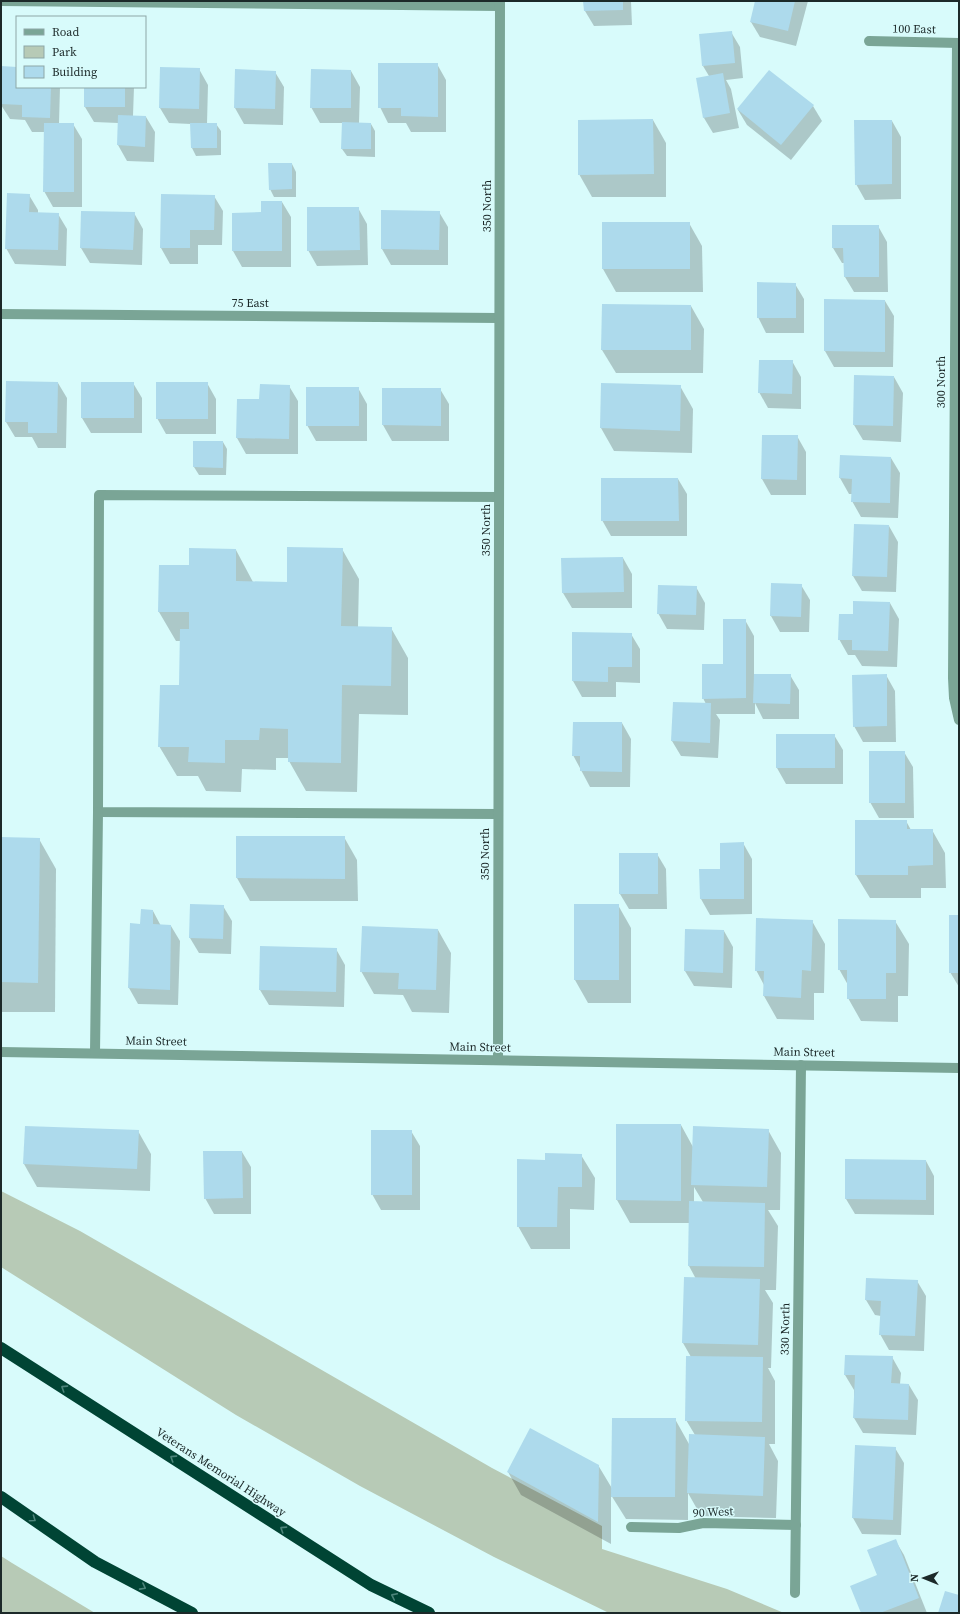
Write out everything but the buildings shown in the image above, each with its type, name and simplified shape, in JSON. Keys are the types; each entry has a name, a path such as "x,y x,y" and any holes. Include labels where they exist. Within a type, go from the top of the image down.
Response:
{"highway":[{"name":"Veterans Memorial Highway","path":"1,1348 371,1585 429,1613"},
{"path":"1,1497 95,1562 192,1613"}],"street":[{"path":"1,1 500,4"},
{"name":"350 North","path":"498,1060 500,4"},
{"name":"100 East","path":"869,42 958,43"},
{"name":"300 North","path":"958,43 953,678 954,698 959,720"},
{"name":"75 East","path":"1,314 499,318"},
{"path":"95,1053 100,495 499,497"},
{"path":"98,812 498,814"},
{"name":"Main Street","path":"1,1052 959,1068"},
{"name":"330 North","path":"795,1593 801,1065"},
{"name":"90 West","path":"631,1527 679,1528 703,1524 796,1526"}],"green space":[{"path":"1,1191 80,1231 492,1468 602,1526 602,1549 727,1589 784,1613 609,1613 494,1557 360,1486 236,1415 1,1267"},
{"path":"1,1556 12,1563 95,1613 1,1613"}]}
